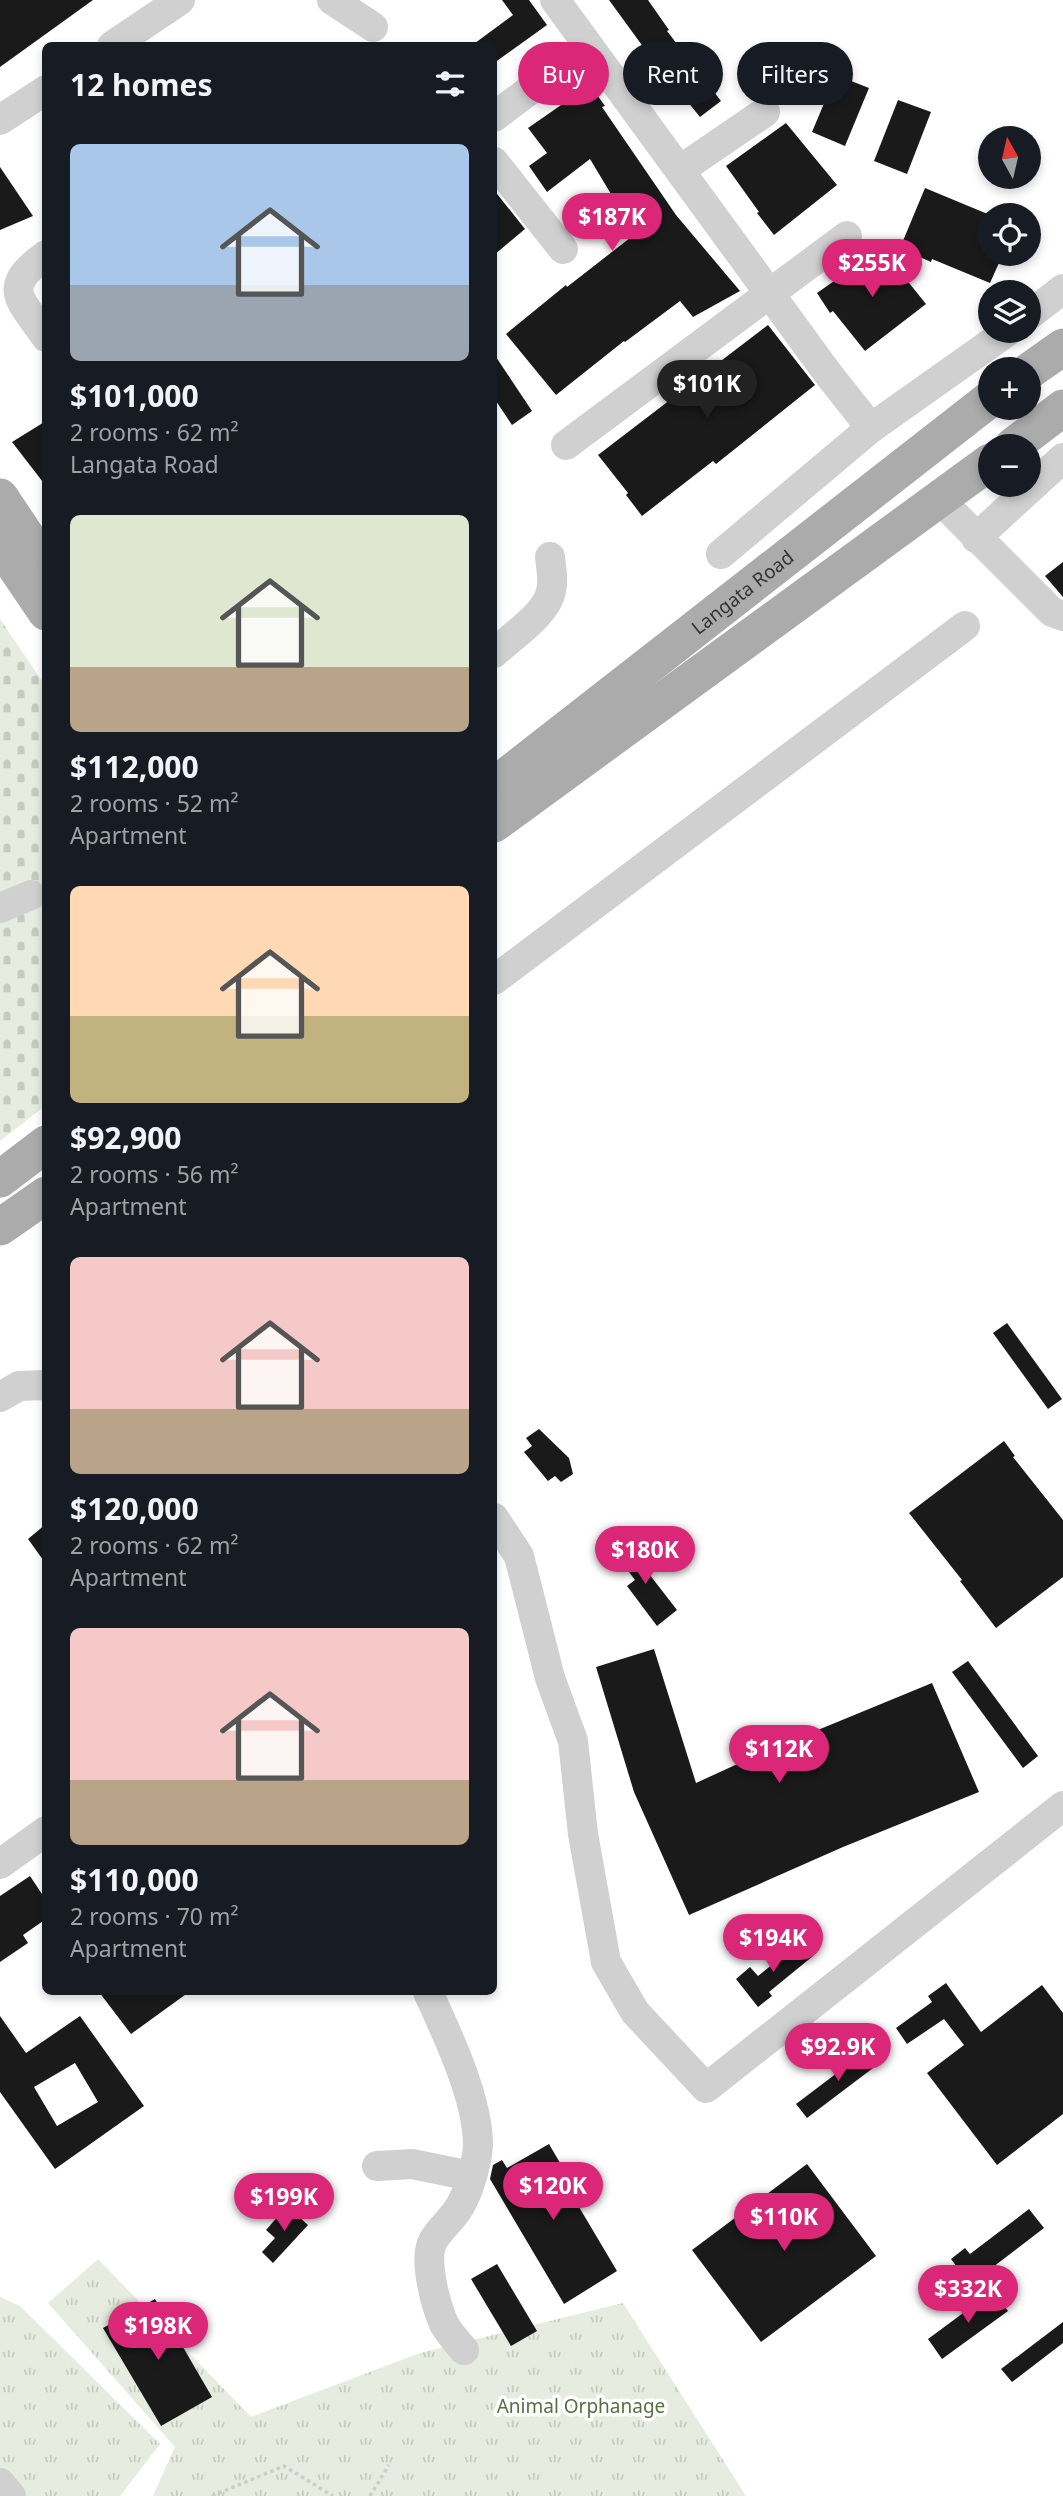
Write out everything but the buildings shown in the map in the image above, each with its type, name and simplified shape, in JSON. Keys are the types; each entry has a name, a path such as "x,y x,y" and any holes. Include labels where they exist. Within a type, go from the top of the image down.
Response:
{"main road":[{"path":"1041,363 1063,347"},
{"name":"Langata Road","path":"497,784 978,408"},
{"path":"1022,430 1063,408"},
{"name":"Langata Road","path":"497,822 978,471"},
{"path":"0,497 42,560"},
{"path":"0,544 42,606"},
{"path":"0,1179 42,1147"},
{"path":"0,1227 42,1198"}],"street":[{"path":"118,42 180,0"},
{"path":"332,0 373,27"},
{"path":"555,0 585,42"},
{"path":"609,74 871,428"},
{"path":"0,120 42,93"},
{"path":"497,115 518,99"},
{"path":"680,170 765,112"},
{"path":"497,166 563,249"},
{"path":"566,445 847,236"},
{"path":"42,258 20,277 18,286 20,300 42,331"},
{"path":"1041,306 1063,289"},
{"path":"721,554 871,428 991,343"},
{"path":"976,538 1063,458"},
{"path":"939,499 1052,612 1063,616"},
{"path":"497,650 548,602 552,576 550,557"},
{"path":"497,978 965,626"},
{"path":"0,908 31,895"},
{"path":"0,1397 19,1386 42,1385"},
{"path":"497,1523 519,1556 550,1678 573,1741 583,1833 606,1962 635,2011 706,2088 1063,1806"},
{"path":"0,1864 42,1834"},
{"path":"429,1995 447,2033 472,2103 478,2146 460,2206 433,2240 429,2258 444,2324 464,2350"},
{"path":"377,2166 412,2164 471,2176"},
{"path":"0,2483 11,2496"}],"path":[{"path":"370,2496 389,2465"},
{"path":"212,2496 284,2466 333,2496"}],"green space":[{"path":"0,619 42,681 42,1108 0,1141"},
{"name":"Animal Orphanage","path":"98,2259 251,2417 420,2353 623,2303 746,2496 153,2496 175,2447 48,2303"},
{"path":"0,2297 20,2306 160,2444 120,2496 0,2496"}]}
